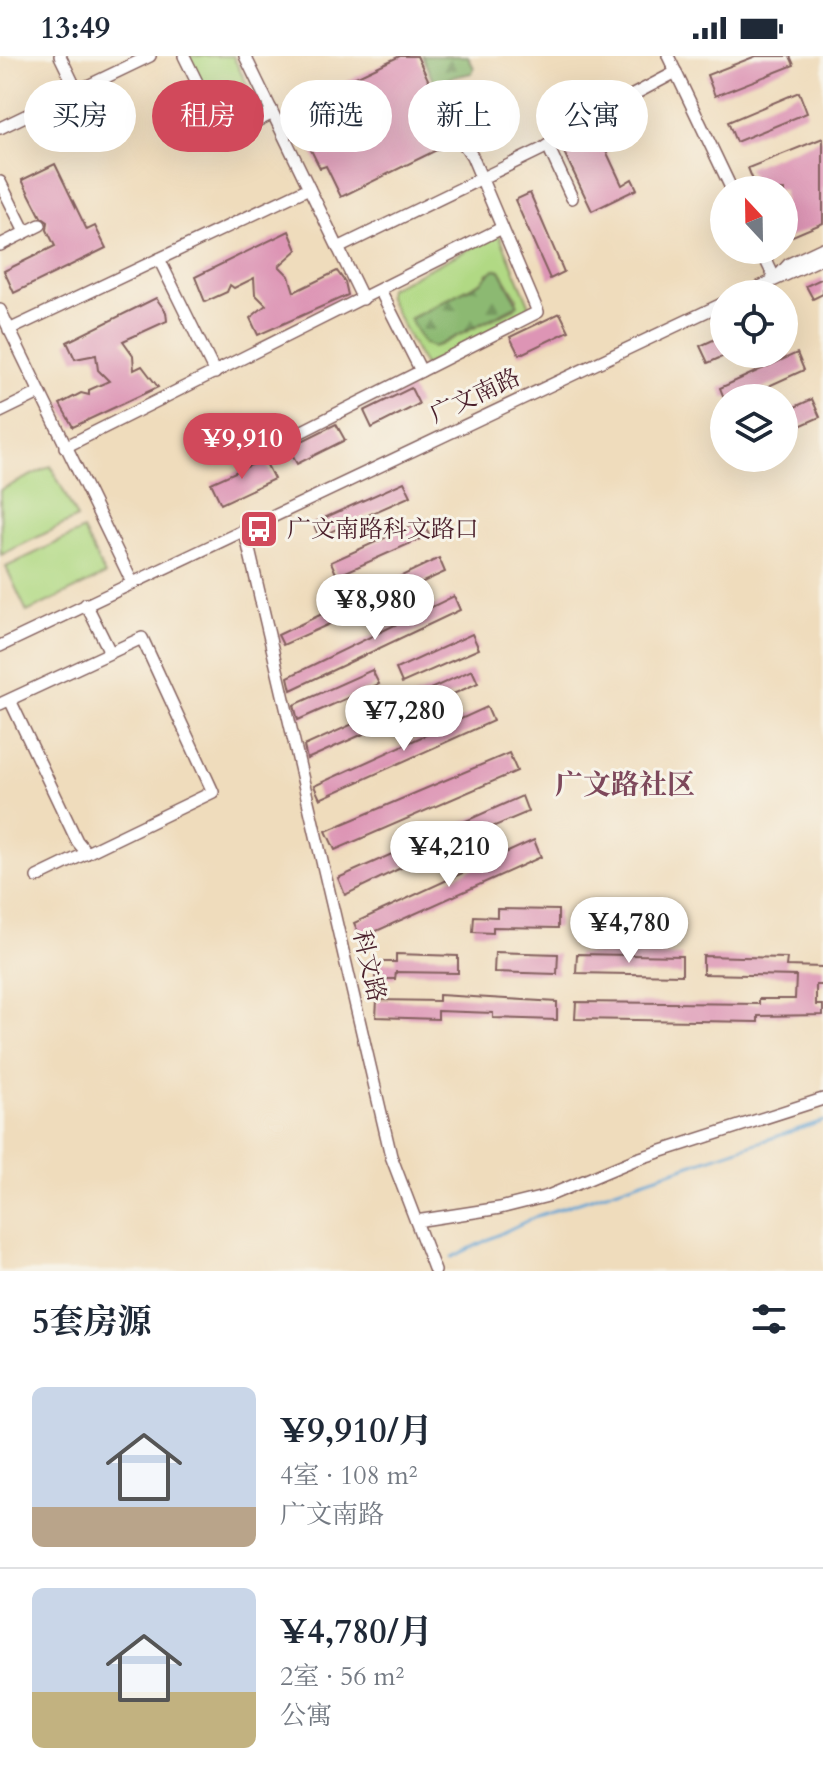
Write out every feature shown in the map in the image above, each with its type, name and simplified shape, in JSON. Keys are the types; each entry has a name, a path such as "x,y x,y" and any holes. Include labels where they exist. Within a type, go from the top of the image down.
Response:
{"street":[{"path":"60,56 72,80"},
{"path":"100,80 150,56"},
{"path":"184,56 219,140 267,116 271,109"},
{"path":"245,56 363,299"},
{"path":"668,56 725,176"},
{"path":"648,87 676,72"},
{"path":"0,128 24,116"},
{"path":"265,450 538,312 468,152"},
{"path":"338,248 536,152"},
{"path":"551,152 572,198"},
{"path":"0,182 25,232"},
{"path":"9,330 309,188"},
{"path":"0,245 40,225"},
{"path":"65,447 502,228"},
{"path":"775,279 789,264 823,248"},
{"path":"775,279 823,258"},
{"path":"159,259 215,373"},
{"path":"768,264 775,279"},
{"path":"380,290 421,371"},
{"path":"0,310 132,582"},
{"name":"广文南路","path":"0,646 710,310"},
{"path":"0,412 39,393"},
{"name":"科文路","path":"244,528 391,1156 432,1271"},
{"path":"86,604 110,652"},
{"path":"37,877 87,853 213,792 142,638 5,702 77,841 87,853"},
{"path":"416,1223 548,1196 634,1160 823,1099"}],"green space":[{"path":"186,56 233,56 245,80 198,80"},
{"path":"422,56 468,56 474,68 472,73 449,80 433,80"},
{"path":"499,234 532,311 424,366 387,296 388,289","holes":["500,270 517,298 515,308 439,345 410,319 484,280 488,273"]},
{"path":"494,269 500,270 518,305 439,345 433,347 423,343 410,319 481,282"},
{"path":"51,466 77,518 1,555 0,490"},
{"path":"83,530 105,575 27,612 6,567"}],"building":[{"path":"400,56 417,56 428,80 408,80 408,152 433,152 341,197 326,166 320,168 312,152 392,152 392,80 349,80"},
{"path":"756,56 790,56 794,65 715,96 707,75"},
{"path":"799,92 807,113 736,142 728,122"},
{"path":"823,138 823,223 798,234 798,176 751,176 748,168"},
{"path":"564,152 607,152 622,185 632,179 637,189 592,211"},
{"path":"55,164 87,230 95,226 106,248 14,293 4,271 55,246 47,230 48,222 41,217 22,180"},
{"path":"530,193 564,272 550,279 515,200"},
{"path":"289,231 297,250 279,266 289,276 294,292 337,271 345,282 348,295 258,335 250,318 266,305 255,294 254,278 234,288 230,285 227,292 205,302 195,277"},
{"path":"823,278 823,294 813,299 806,286"},
{"path":"156,298 166,312 167,321 123,341 133,355 134,370 142,366 158,387 73,427 60,404 81,393 89,395 89,390 109,381 98,370 96,355 75,359 67,342"},
{"path":"560,313 569,331 519,355 510,337"},
{"path":"710,341 710,362 708,363 700,346"},
{"path":"798,355 804,370 773,384 729,384 764,368 798,368"},
{"path":"411,388 419,404 372,428 364,411"},
{"path":"812,399 820,417 798,427 798,406"},
{"path":"336,424 345,440 297,464 288,448"},
{"path":"264,459 274,479 221,504 211,483"},
{"path":"404,482 411,496 319,537 313,523"},
{"path":"422,521 429,535 337,576 331,562"},
{"path":"439,558 445,572 283,645 278,635"},
{"path":"454,596 460,610 291,690 288,677"},
{"path":"472,634 479,649 402,683 396,669"},
{"path":"372,670 379,684 298,720 294,705"},
{"path":"472,670 478,683 307,759 304,746"},
{"path":"487,707 493,721 320,799 314,786"},
{"path":"509,753 517,771 335,850 326,831"},
{"path":"522,796 528,812 440,849 345,895 338,878"},
{"path":"534,840 541,857 361,938 354,923"},
{"path":"497,909 558,910 558,928 493,927 493,933 473,932 474,916 497,917"},
{"path":"495,952 558,954 557,974 494,972"},
{"path":"396,954 458,956 458,973 396,972 395,979 375,979 376,962 396,962"},
{"path":"577,954 682,956 682,975 576,973"},
{"path":"703,956 787,958 786,966 823,967 823,985 816,985 816,1005 823,1005 823,1015 758,1016 758,1022 575,1019 576,1002 759,1004 759,999 795,999 796,976 703,974"},
{"path":"439,995 557,1002 557,1020 493,1018 493,1013 438,1011 438,1019 376,1017 377,1000 439,1001"}],"waterway":[{"path":"452,1257 537,1216 823,1121"}],"place":[{"name":"广文南路科文路口","path":"259,529"}],"district":[{"name":"广文路社区","path":"625,785"}]}
